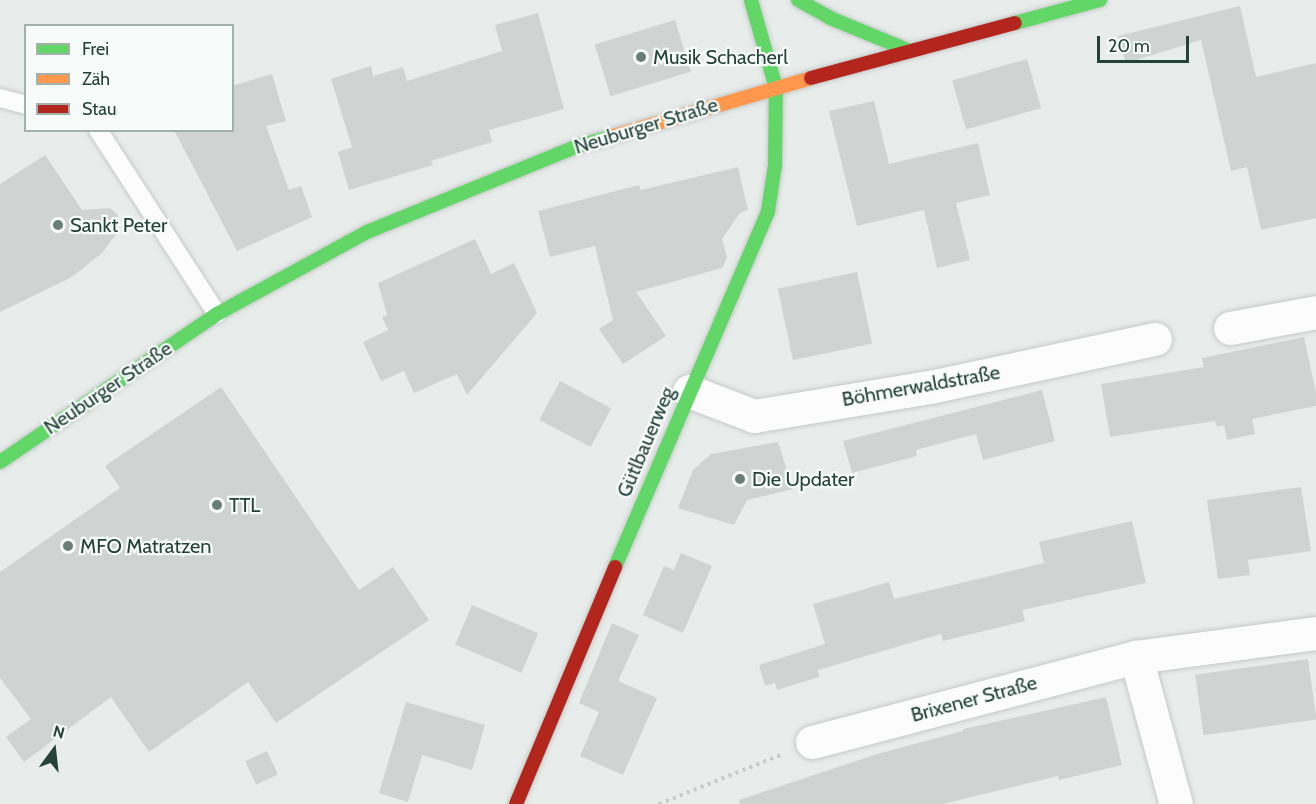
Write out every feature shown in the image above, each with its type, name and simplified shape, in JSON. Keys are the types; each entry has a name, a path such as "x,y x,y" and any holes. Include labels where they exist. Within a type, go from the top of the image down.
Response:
{"street":[{"name":"Gütlbauerweg","path":"516,804 689,391 768,211 775,165 776,88 751,0"},
{"path":"798,0 830,18 909,51"},
{"name":"Neuburger Straße","path":"0,462 217,315 367,232 564,151 776,88 1100,0"},
{"path":"1230,328 1316,312"},
{"name":"Böhmerwaldstraße","path":"689,391 754,416 935,386 1155,339"},
{"name":"Brixener Straße","path":"813,742 1136,657 1316,633"},
{"path":"1136,657 1176,804"}],"lane":[{"path":"0,98 24,104"},
{"path":"99,132 217,315"}],"path":[{"path":"659,804 813,742"}],"building":[{"path":"1240,6 1256,77 1316,63 1316,218 1261,230 1247,167 1231,171 1201,40 1126,63 1118,36"},
{"path":"538,13 564,109 489,130 492,142 431,161 433,165 349,190 338,152 352,147 331,79 371,66 373,76 403,67 407,81 502,51 495,25"},
{"path":"675,20 691,72 610,96 595,45"},
{"path":"1027,59 1041,108 966,130 952,80"},
{"path":"272,74 286,121 266,126 289,190 301,186 312,217 237,251 175,132 234,132 234,85"},
{"path":"874,101 889,164 978,143 990,195 956,203 970,260 937,268 924,210 857,226 829,111"},
{"name":"Sankt Peter","path":"45,155 82,210 110,208 118,215 116,234 102,253 72,277 0,312 0,184"},
{"path":"738,167 748,210 740,213 722,239 727,258 722,268 636,292 666,336 623,364 599,329 613,320 595,246 550,257 538,211 639,185 641,190"},
{"path":"475,239 491,274 514,263 537,313 467,395 457,374 414,393 404,371 381,381 363,342 388,330 382,317 387,315 378,283"},
{"path":"857,272 872,343 793,360 778,289"},
{"path":"1304,337 1316,393 1316,406 1252,419 1255,434 1227,440 1224,425 1217,427 1215,421 1110,437 1101,384 1204,367 1202,358"},
{"path":"560,381 611,408 591,447 539,420"},
{"path":"221,387 359,590 393,567 429,620 276,723 248,682 149,752 111,697 24,762 6,737 31,719 0,678 0,572 120,488 105,466"},
{"path":"1042,390 1055,441 983,460 976,434 916,450 917,456 852,473 843,441"},
{"name":"Die Updater","path":"778,442 793,489 747,500 734,525 678,508 693,470 711,454"},
{"path":"1301,487 1311,551 1248,560 1250,575 1218,579 1207,500"},
{"path":"1132,521 1146,583 1022,610 1025,621 943,641 941,634 818,670 819,677 777,690 775,683 765,686 759,665 825,644 813,604 889,582 894,599 1044,563 1039,542"},
{"path":"681,553 712,566 683,633 643,615 664,566 674,570"},
{"path":"472,605 538,633 521,673 455,645"},
{"path":"612,623 639,635 618,681 657,698 623,775 580,756 599,712 579,703"},
{"path":"1308,659 1316,719 1204,735 1195,675"},
{"path":"1106,697 1122,765 1059,780 1058,776 943,804 740,804 739,800 877,754 963,731 963,729"},
{"path":"406,702 485,725 472,770 422,755 408,802 379,793"},
{"path":"267,751 278,775 256,785 245,761"}],"traffic: fast":[{"path":"615,567 768,211 775,165 776,88 751,0"},
{"path":"798,0 830,18 910,51"},
{"path":"1015,23 1100,0"},
{"path":"0,462 217,314 367,232 575,147 613,136"}],"traffic: slow":[{"path":"613,136 811,78"}],"traffic: jam":[{"path":"811,78 1015,23"},
{"path":"516,804 615,567"}],"place":[{"name":"Musik Schacherl","path":"641,57"},
{"name":"Sankt Peter","path":"58,225"},
{"name":"Die Updater","path":"740,479"},
{"name":"TTL","path":"217,505"},
{"name":"MFO Matratzen","path":"68,546"}]}
